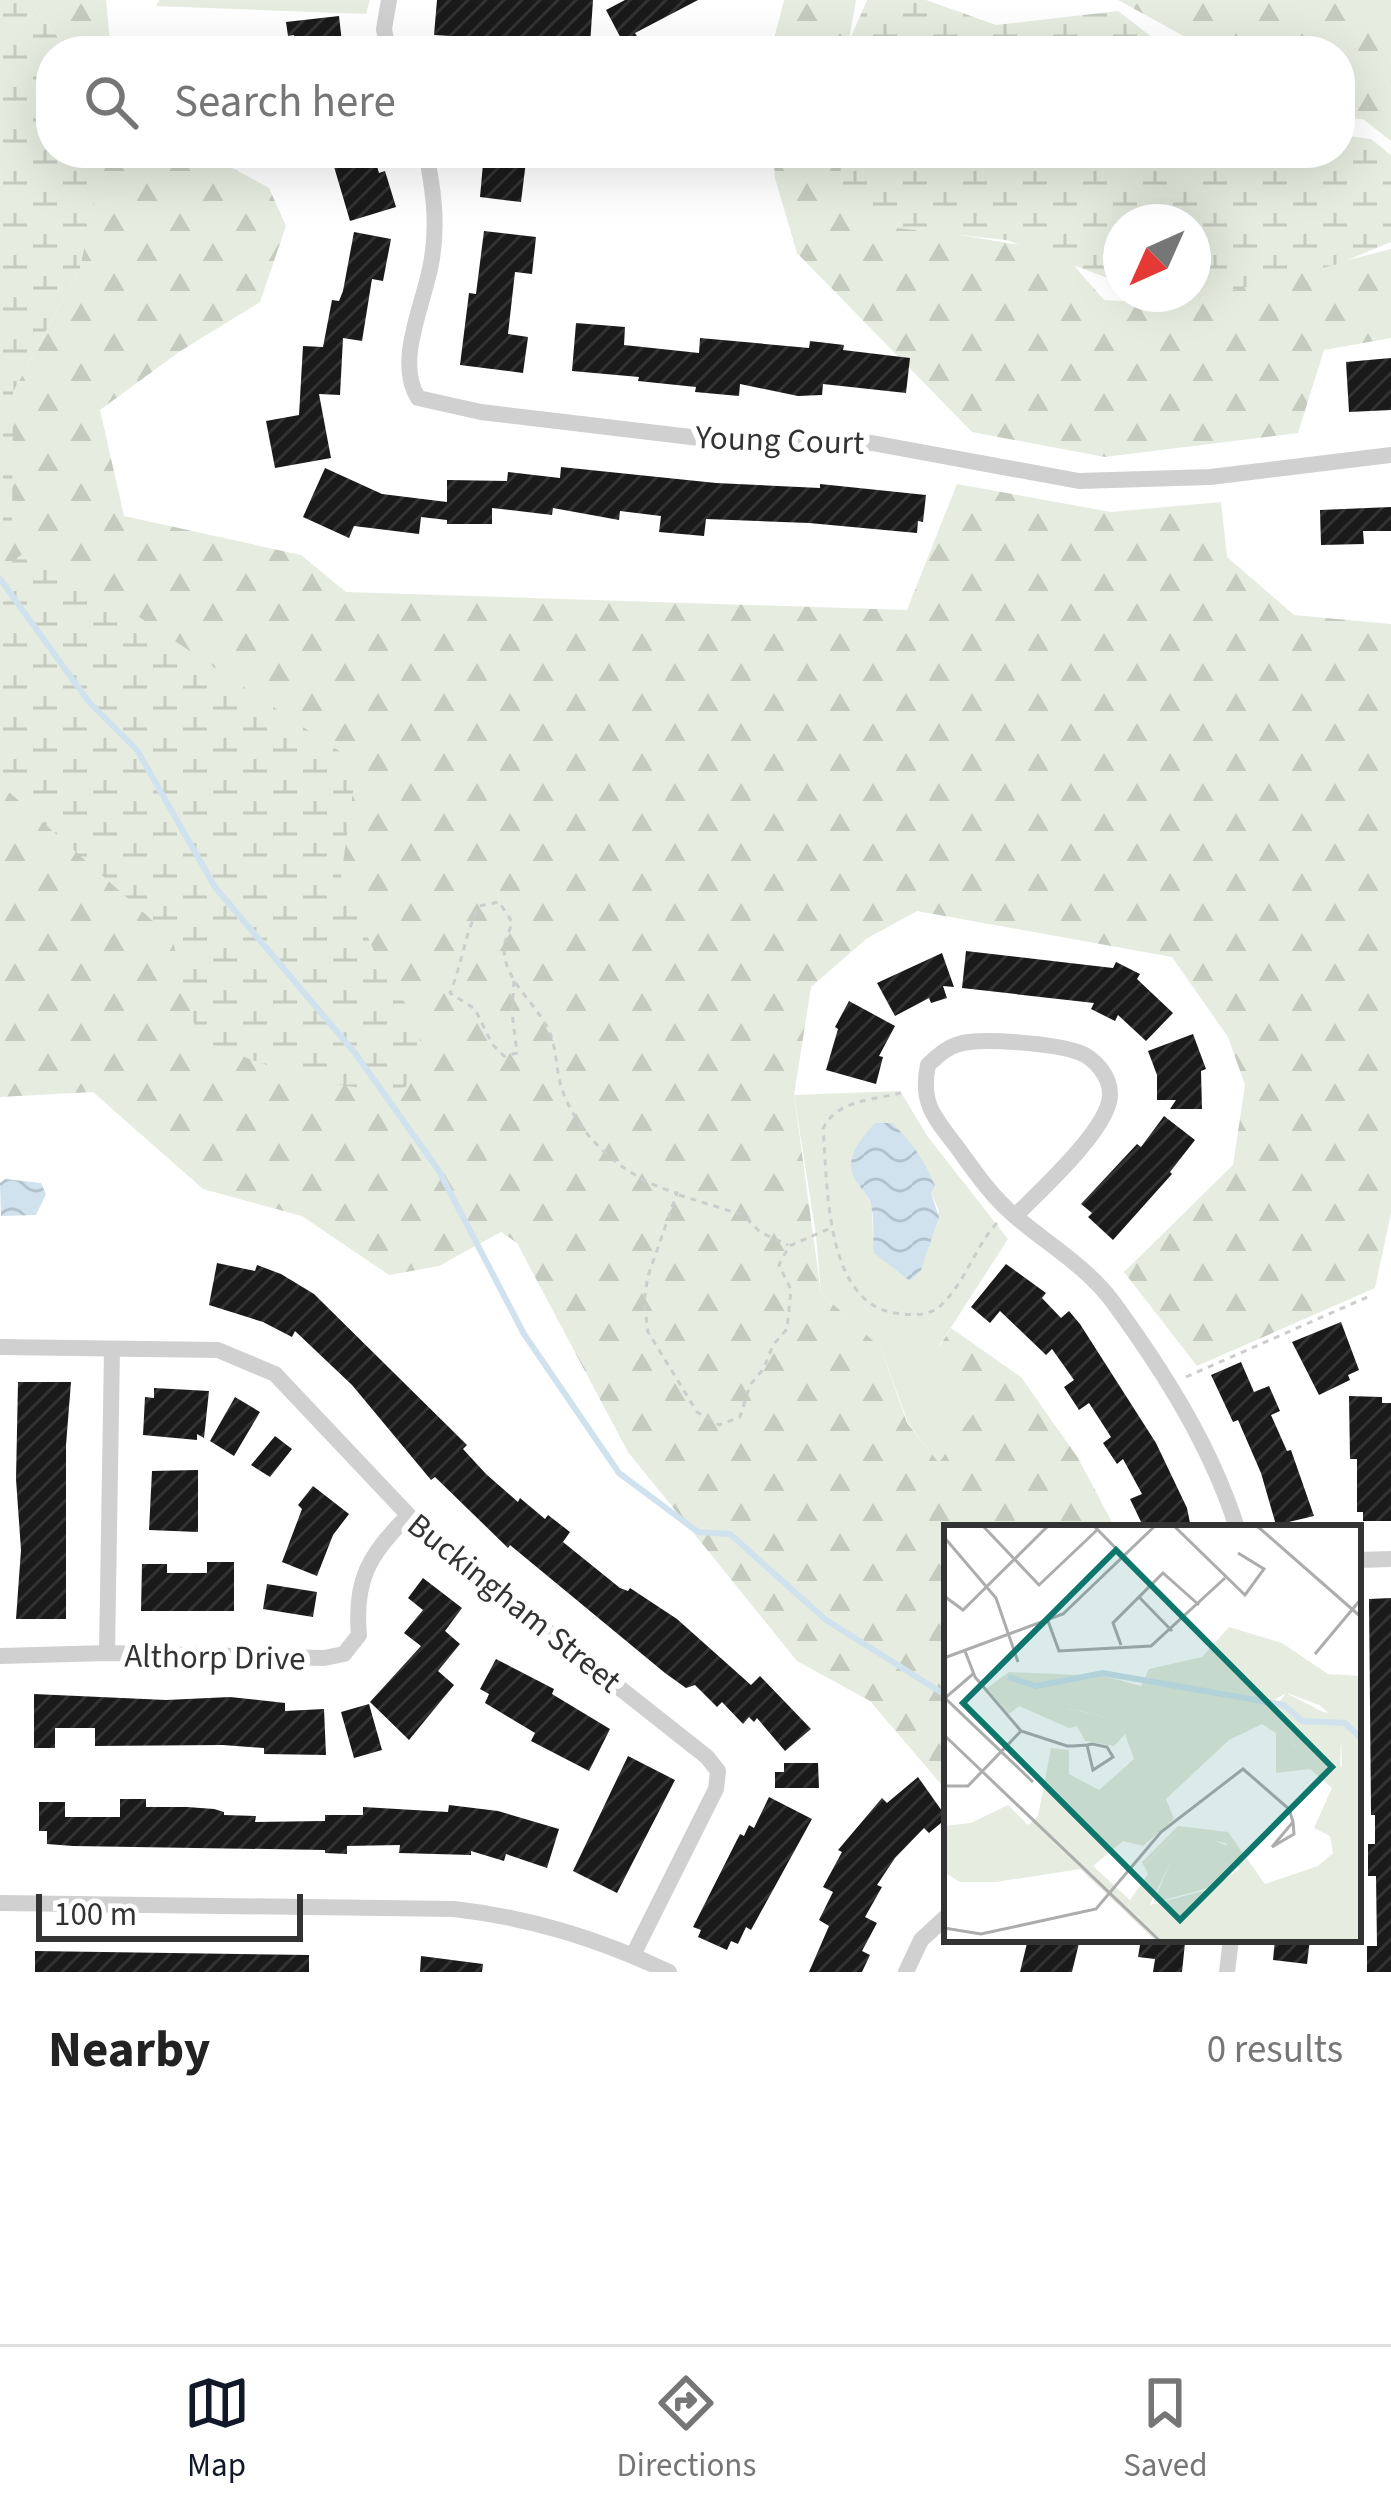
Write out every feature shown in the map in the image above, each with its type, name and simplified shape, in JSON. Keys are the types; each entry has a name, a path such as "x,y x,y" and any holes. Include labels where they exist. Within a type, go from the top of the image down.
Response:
{"street":[{"path":"385,36 389,0"},
{"name":"Young Court","path":"428,168 435,223 433,258 408,382 418,398 481,412 716,440 872,442 1079,481 1210,477 1391,455"},
{"path":"1015,1216 1103,1119 1111,1095 1106,1077 1079,1052 957,1044 928,1065 923,1089 933,1115 992,1195 1015,1216 1087,1273 1111,1300 1204,1444 1236,1525"},
{"name":"Buckingham Street","path":"0,1347 218,1350 275,1374 348,1447 407,1516 476,1577 707,1757 718,1771 716,1789 633,1955"},
{"path":"107,1653 112,1349"},
{"name":"Althorp Drive","path":"0,1656 107,1653 325,1658 344,1654 358,1635 356,1602 362,1579 407,1516"},
{"path":"1361,1560 1391,1559"},
{"path":"0,1903 454,1909 532,1921 669,1972"},
{"path":"906,1972 921,1940 944,1919"},
{"path":"1227,1972 1232,1942"}],"path":[{"path":"514,981 517,1053 504,1056 492,1044 475,1009 450,993 458,978 466,932 479,906 499,902 512,922 504,946 514,981 548,1028 556,1048 560,1087 584,1132 605,1155 656,1188 742,1215 760,1232 789,1246"},
{"path":"901,1093 845,1106 830,1114 823,1129 838,1261 859,1296 887,1312 917,1316 935,1310 954,1290 982,1239 997,1223"},
{"path":"676,1193 648,1276 644,1301 648,1332 697,1412 719,1425 740,1417 749,1385 787,1329 791,1290 779,1265 789,1246 833,1227"},
{"path":"1169,1386 1372,1295"}],"green space":[{"path":"0,0 28,0 57,36 36,36 36,168 101,168 80,268 13,392 12,531 0,539"},
{"path":"28,0 106,0 110,36 57,36"},
{"path":"159,0 370,0 366,14 156,6"},
{"path":"784,0 856,0 850,36 775,36"},
{"path":"867,0 926,0 996,25 1118,11 1150,36 851,36"},
{"path":"1118,0 1391,0 1391,141 1363,119 1355,119 1355,36 1184,36"},
{"path":"1355,137 1371,139 1391,155 1391,242 1338,264 1211,296 1211,204 1103,204 1103,276 1006,240 887,227 842,184 840,168 1355,168"},
{"path":"98,168 232,168 269,188 286,226 260,302 179,352 100,410 124,516 301,555 346,592 907,610 957,484 1111,512 1221,502 1227,557 1294,615 1391,624 1391,1213 1375,1288 1197,1366 1124,1272 1233,1165 1245,1085 1228,1037 1172,957 917,911 866,939 811,987 794,1095 821,1293 881,1348 907,1423 939,1463 978,1407 939,1347 951,1328 1021,1377 1078,1458 1113,1525 944,1525 944,1787 870,1701 797,1661 628,1452 517,1243 501,1232 439,1266 389,1275 302,1216 203,1189 93,1092 0,1097 0,525 13,392 80,268"},
{"path":"774,168 850,168 888,223 1062,252 1103,299 1103,312 1211,312 1211,295 1391,249 1391,338 1324,350 1298,433 1105,457 972,432 797,253"},
{"path":"33,546 357,763 341,877 382,969 423,1030 406,1087 330,1083 198,1039 172,938 0,784 0,571"},
{"path":"900,1091 928,1137 1008,1239 939,1346 978,1407 939,1464 908,1423 881,1348 821,1293 794,1095","holes":["865,1191 931,1193 939,1211 921,1270 873,1241 872,1208"]}],"water":[{"path":"875,1123 892,1123 899,1130 935,1186 931,1193 939,1217 921,1270 910,1281 874,1253 871,1205 852,1173 855,1150"},
{"path":"5,1179 41,1183 46,1194 36,1215 1,1216 0,1183"}],"building":[{"path":"437,0 593,0 591,36 434,35"},
{"path":"625,0 698,0 637,36 620,36 606,10"},
{"path":"339,16 341,36 288,36 286,22"},
{"path":"334,168 385,171 396,207 350,221"},
{"path":"483,168 525,168 521,202 480,197"},
{"path":"484,231 536,237 532,274 515,272 508,334 528,337 523,373 460,365 469,293 476,294"},
{"path":"354,232 391,239 383,281 372,279 362,341 343,338 340,395 319,394 331,458 275,468 266,421 299,415 303,346 323,347 332,300 339,301 343,291"},
{"path":"576,323 625,327 624,345 699,353 700,338 809,348 810,341 910,358 906,393 823,384 822,395 798,396 740,384 739,396 695,392 696,387 638,381 639,377 572,371"},
{"path":"1391,358 1391,410 1349,412 1346,362"},
{"path":"561,467 716,483 820,488 820,484 926,495 923,522 918,521 917,533 706,519 704,536 659,532 661,516 620,511 619,520 553,508 552,515 492,508 492,524 447,524 447,520 421,517 419,534 354,526 349,538 303,517 325,468 382,494 447,502 447,480 507,481 508,472 560,478"},
{"path":"1391,507 1391,531 1363,531 1364,544 1321,545 1320,510"},
{"path":"966,951 1113,968 1116,962 1140,974 1137,979 1173,1013 1146,1041 1118,1015 1115,1021 1091,1009 1094,1003 962,988"},
{"path":"942,953 954,987 943,986 947,998 931,1003 929,998 895,1016 877,983"},
{"path":"849,1001 895,1026 879,1056 883,1057 876,1084 826,1070 835,1027"},
{"path":"1193,1034 1206,1069 1201,1071 1202,1109 1170,1109 1176,1100 1157,1100 1157,1075 1148,1051"},
{"path":"1164,1116 1195,1140 1172,1174 1113,1240 1081,1204 1137,1144 1141,1147"},
{"path":"217,1263 255,1271 257,1265 314,1294 467,1445 463,1449 486,1474 518,1502 520,1498 570,1532 563,1542 620,1588 630,1588 677,1619 751,1685 760,1676 811,1729 785,1751 757,1718 754,1722 749,1717 743,1724 722,1702 717,1707 695,1685 686,1688 665,1673 510,1545 508,1548 435,1477 431,1480 352,1385 295,1331 292,1337 209,1305"},
{"path":"1006,1264 1046,1293 1042,1298 1061,1318 1069,1311 1156,1443 1190,1525 1143,1525 1130,1499 1142,1494 1123,1459 1117,1464 1103,1443 1111,1437 1089,1403 1079,1410 1064,1387 1074,1380 1052,1349 1046,1355 1000,1311 990,1323 971,1307"},
{"path":"1341,1322 1359,1370 1348,1375 1350,1380 1319,1395 1292,1342"},
{"path":"1241,1362 1254,1392 1269,1386 1280,1411 1271,1415 1287,1451 1291,1450 1314,1516 1276,1525 1261,1473 1211,1375"},
{"path":"18,1382 71,1382 66,1445 66,1619 16,1619 21,1550 16,1479"},
{"path":"154,1388 209,1391 204,1438 197,1434 197,1440 143,1435 145,1397 154,1398"},
{"path":"1349,1396 1382,1397 1382,1403 1391,1403 1391,1521 1363,1521 1363,1512 1357,1512 1357,1459 1350,1459"},
{"path":"235,1397 260,1412 234,1456 210,1441"},
{"path":"275,1436 292,1449 270,1477 251,1465"},
{"path":"198,1470 198,1532 149,1530 152,1471"},
{"path":"313,1486 349,1514 333,1535 317,1576 282,1562 302,1509 298,1505"},
{"path":"207,1562 234,1562 234,1611 141,1611 142,1564 167,1564 167,1573 207,1573"},
{"path":"423,1578 462,1608 445,1631 460,1644 438,1671 454,1685 409,1740 370,1702 421,1646 404,1633 423,1610 408,1598"},
{"path":"267,1584 317,1592 313,1617 263,1609"},
{"path":"1391,1598 1391,1972 1367,1972 1367,1946 1377,1946 1376,1876 1368,1876 1368,1844 1375,1844 1369,1599"},
{"path":"496,1659 554,1689 552,1694 610,1729 589,1771 531,1741 535,1733 485,1703 489,1694 480,1689"},
{"path":"34,1694 166,1700 230,1697 285,1703 285,1711 324,1709 326,1755 264,1754 264,1748 223,1745 95,1746 95,1728 55,1728 55,1748 34,1748"},
{"path":"369,1704 382,1750 354,1758 341,1712"},
{"path":"628,1756 675,1780 617,1893 573,1871"},
{"path":"784,1763 818,1763 819,1788 775,1788 775,1772 784,1772"},
{"path":"918,1777 944,1820 929,1833 924,1828 877,1885 882,1887 865,1917 877,1923 862,1951 870,1955 862,1972 809,1972 829,1926 819,1920 833,1892 823,1887 842,1852 838,1850 882,1798 887,1803"},
{"path":"769,1797 812,1819 751,1930 746,1927 738,1944 731,1941 727,1950 698,1937 701,1930 693,1927 740,1834 744,1836 749,1825 754,1828"},
{"path":"120,1799 146,1799 146,1807 256,1816 255,1822 325,1821 325,1815 363,1815 363,1807 448,1812 449,1805 498,1811 559,1829 547,1868 506,1854 504,1861 471,1851 471,1855 399,1853 400,1845 347,1846 347,1854 73,1846 47,1844 47,1831 39,1831 39,1802 65,1802 65,1817 120,1817"},
{"path":"1027,1942 1079,1942 1072,1972 1020,1972"},
{"path":"1140,1942 1185,1943 1182,1972 1153,1972 1155,1959 1138,1957"},
{"path":"1275,1942 1310,1942 1307,1964 1273,1960"},
{"path":"35,1951 309,1955 309,1972 35,1972"},
{"path":"421,1956 483,1964 482,1972 420,1972"}],"waterway":[{"path":"0,579 89,702 137,750 215,887 355,1053 439,1171 524,1334 619,1473 698,1532 730,1534 826,1620 944,1694"}]}
